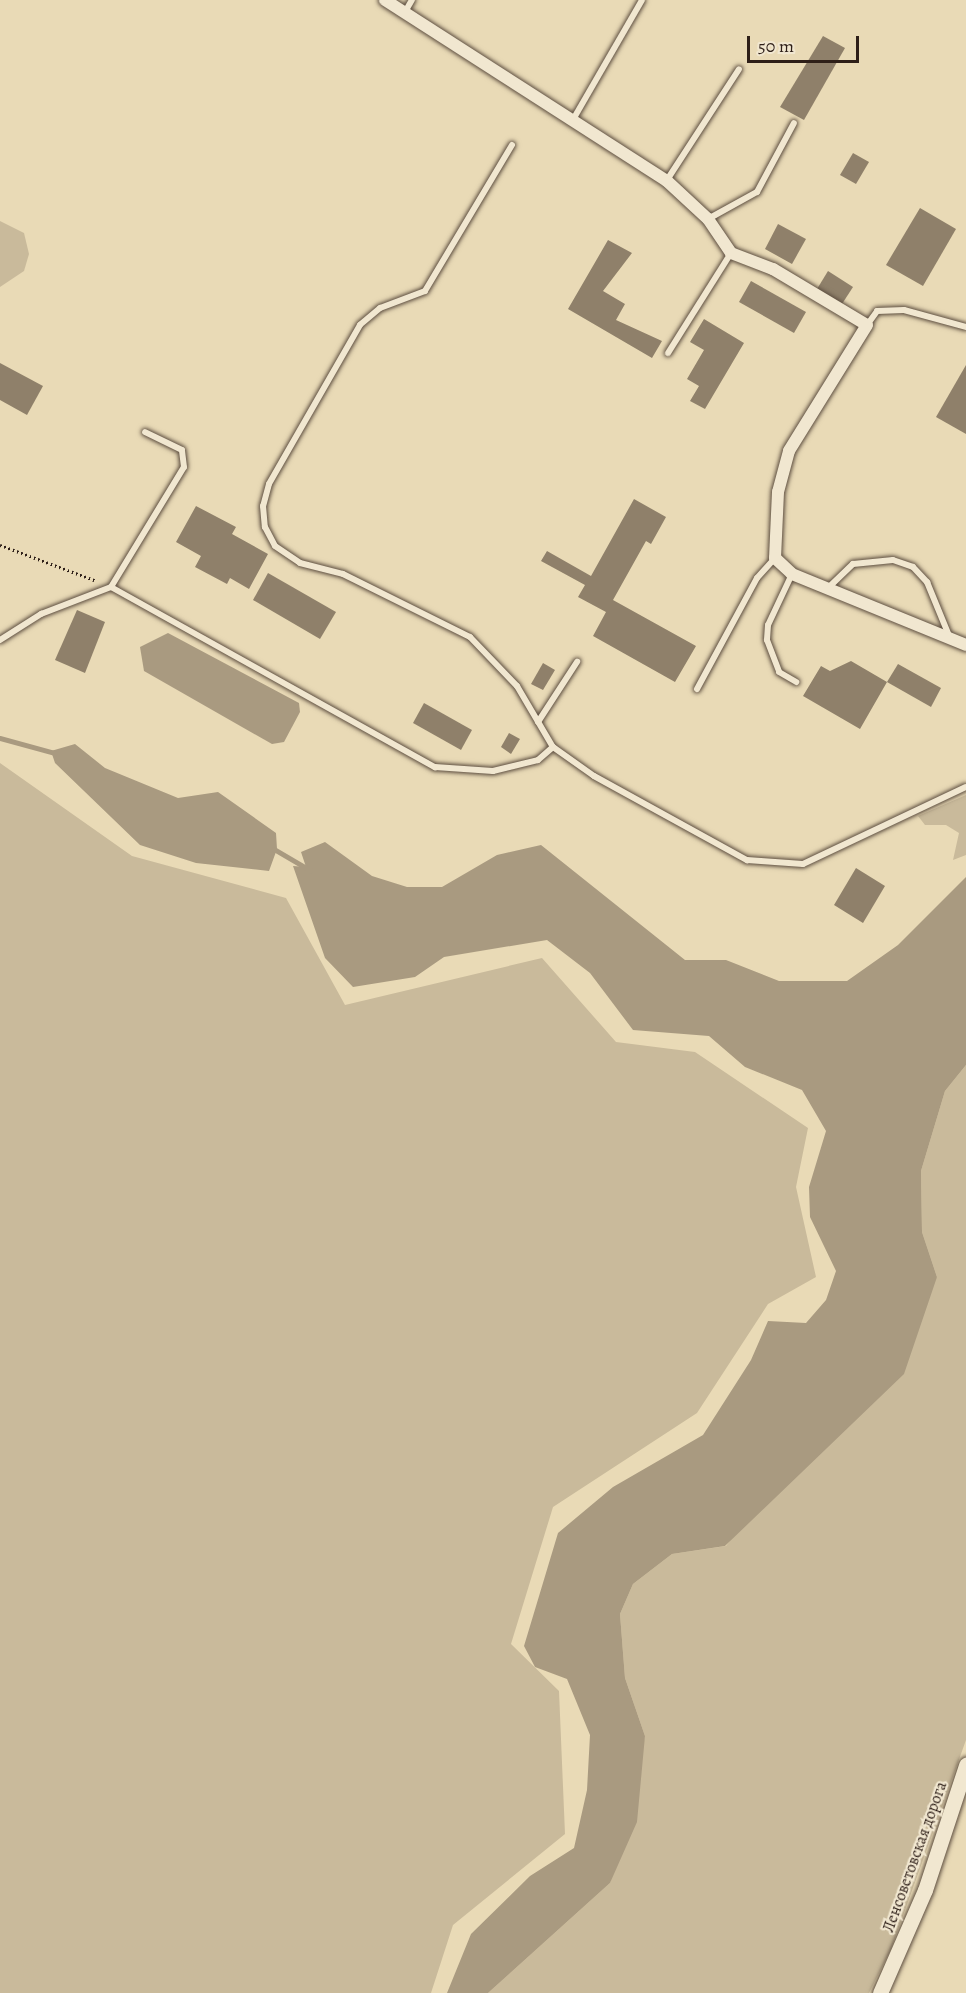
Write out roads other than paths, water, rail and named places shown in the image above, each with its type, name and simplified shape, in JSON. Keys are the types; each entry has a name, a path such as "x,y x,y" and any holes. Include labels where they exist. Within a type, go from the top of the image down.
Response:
{"street":[{"path":"384,0 574,118 667,181 708,219 731,253 773,269 867,325 789,452 777,502 775,558 792,574 966,645"},
{"name":"Ленсоветовская дорога","path":"880,1993 925,1890 966,1765"}],"lane":[{"path":"405,12 412,0"},
{"path":"574,118 642,0"},
{"path":"667,181 739,69"},
{"path":"708,219 758,192 794,123"},
{"path":"512,145 425,291 380,308 360,325 269,484 263,506 265,528 275,546 300,563 344,574 470,637 497,660 553,747 701,837 764,864 803,864 966,787"},
{"path":"668,352 731,253"},
{"path":"867,325 877,311 904,310 966,325"},
{"path":"0,640 41,614 111,587 184,466 182,450 145,432"},
{"path":"697,689 757,578 775,558"},
{"path":"827,589 836,576 853,564 893,560 913,567 927,582 950,639"},
{"path":"792,574 768,625 767,640 779,672 796,682"},
{"path":"111,587 435,767 493,771 538,760 553,747"},
{"path":"538,722 577,662"}],"waterway":[{"path":"0,738 55,753"},
{"path":"274,849 310,870"}]}
